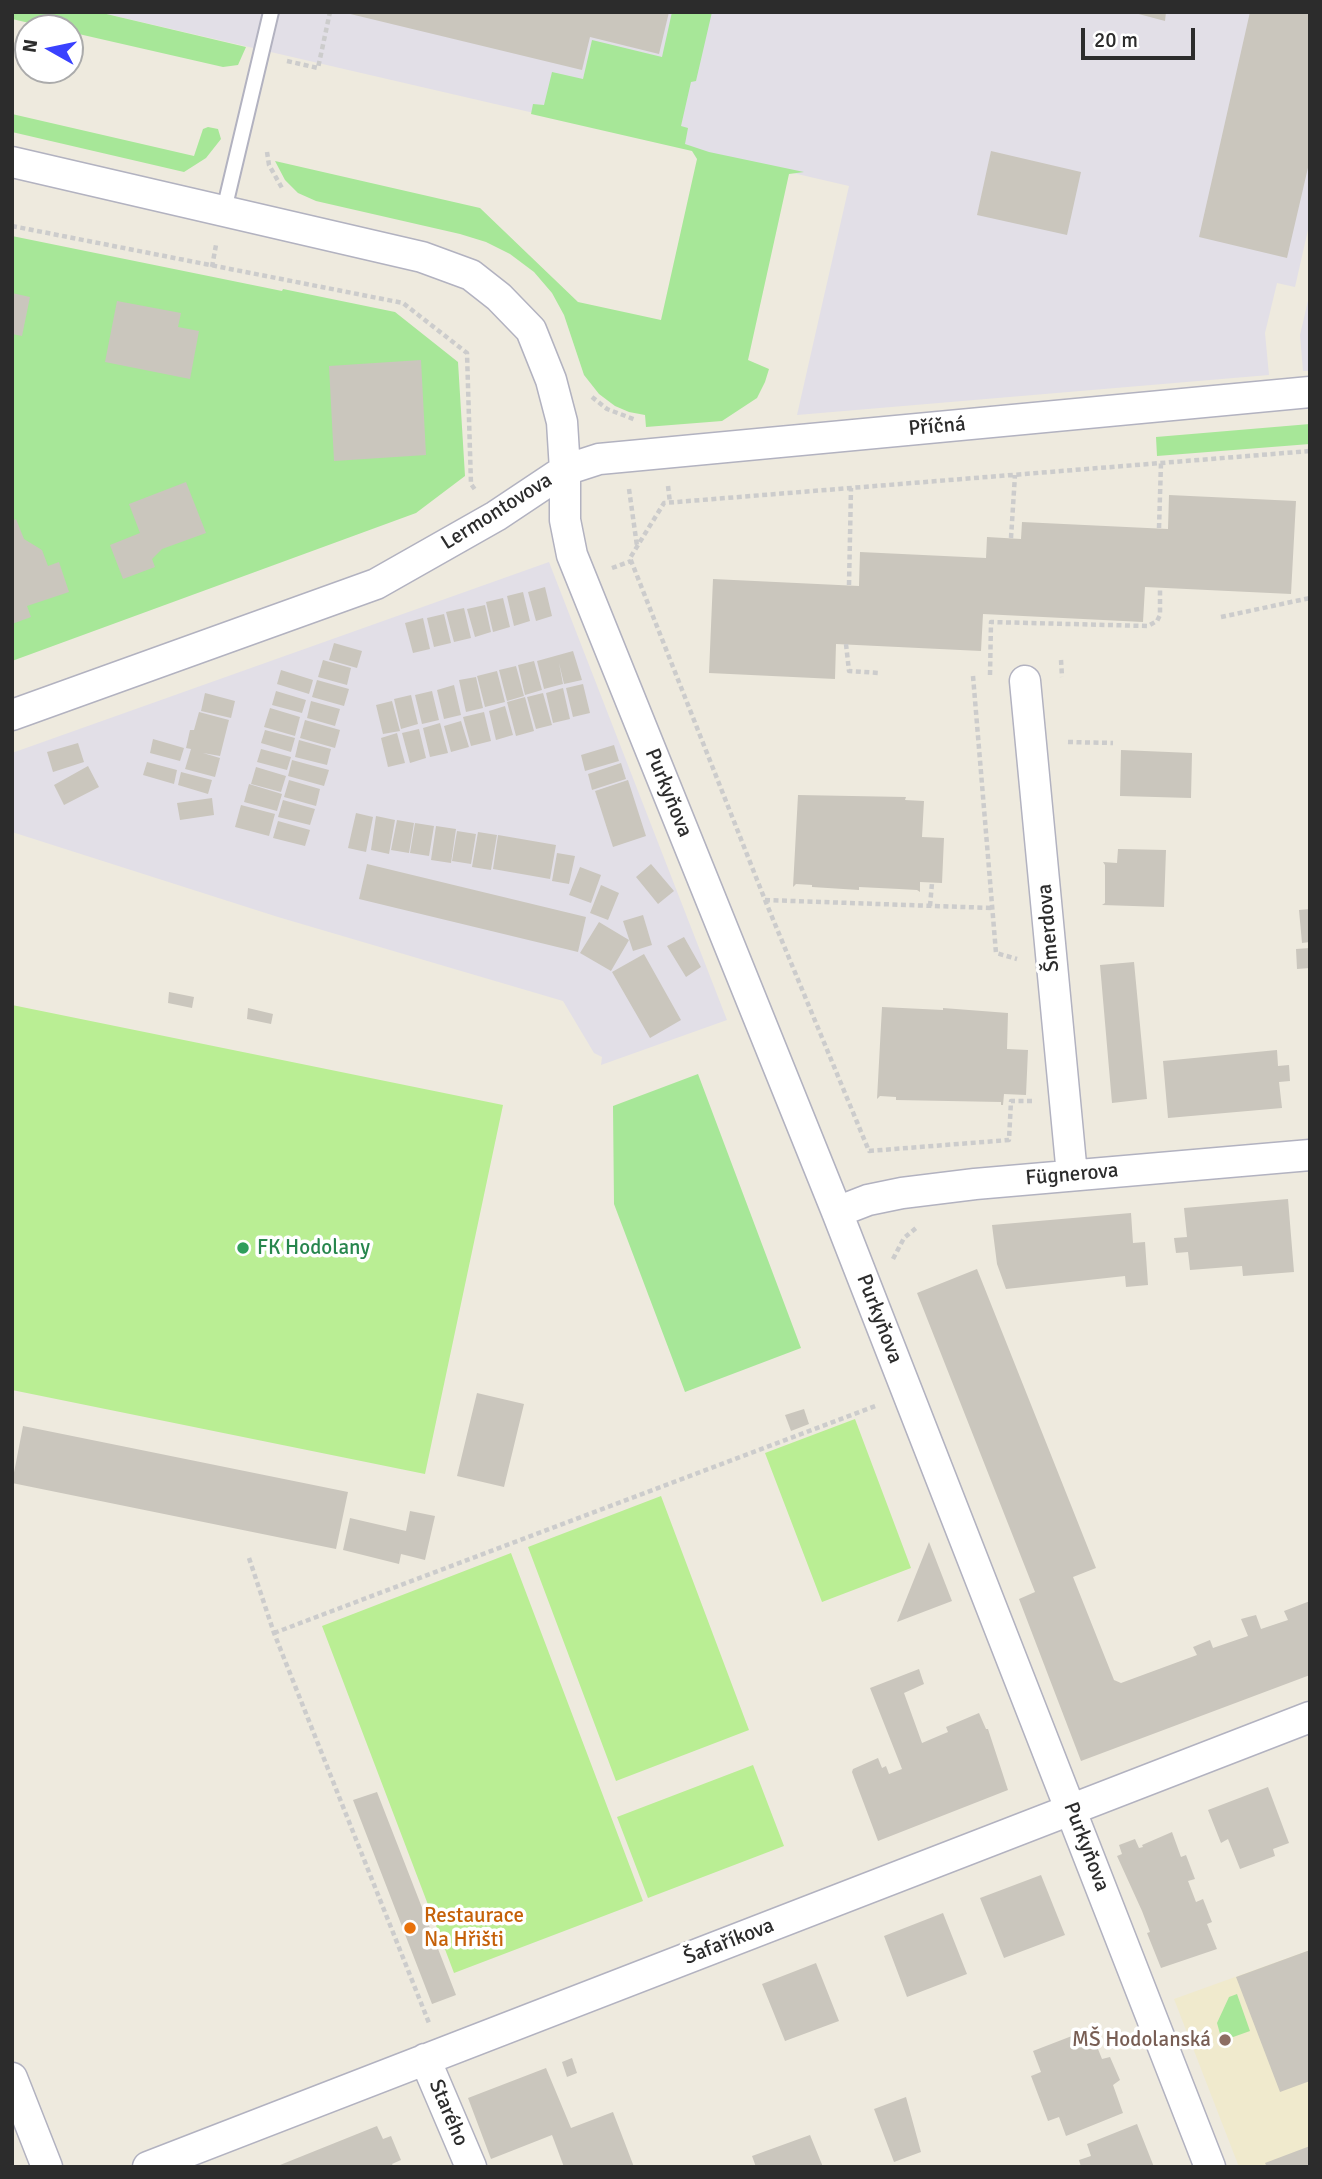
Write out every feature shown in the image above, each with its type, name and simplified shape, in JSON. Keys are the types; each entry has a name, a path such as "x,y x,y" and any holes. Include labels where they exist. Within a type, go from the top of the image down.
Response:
{"street":[{"name":"Lermontovova","path":"12,162 422,257 471,275 499,297 531,330 551,380 562,422 565,470 496,516 376,584 12,715"},
{"name":"Příčná","path":"565,470 598,459 628,455 1310,392"},
{"name":"Purkyňova","path":"565,470 565,520 572,555 837,1212 1210,2167"},
{"name":"Šmerdova","path":"1025,681 1072,1175"},
{"name":"Fügnerova","path":"837,1212 868,1200 902,1193 1072,1175 1310,1155"},
{"name":"Šafaříkova","path":"148,2167 1310,1717"},
{"name":"Starého","path":"433,2056 471,2167"},
{"path":"12,2078 47,2167"}],"lane":[{"path":"224,210 271,12"}],"path":[{"path":"318,68 330,12"},
{"path":"12,226 403,303 467,353 471,484 496,516"},
{"path":"1036,1090 1036,1101 1013,1098 1011,1101 1009,1140 869,1151 765,900 630,558 664,503 1310,451"},
{"path":"1159,528 1161,463"},
{"path":"1011,538 1016,475"},
{"path":"667,478 670,503"},
{"path":"849,585 851,488"},
{"path":"990,678 991,622 1148,626 1157,621 1160,615 1160,587"},
{"path":"1221,617 1310,598"},
{"path":"846,644 849,671 879,673"},
{"path":"973,676 996,953 1026,962"},
{"path":"1068,742 1113,743"},
{"path":"930,906 932,883"},
{"path":"765,900 992,908"},
{"path":"892,1261 904,1238 923,1224"},
{"path":"274,1633 908,1394"},
{"path":"249,1558 274,1633 433,2056"}],"shaded area":[{"path":"98,12 1310,12 1310,221 1295,287 1277,283 1265,333 1269,375 797,415 849,186"},
{"path":"1310,292 1310,371 1303,371 1300,335"},
{"path":"549,562 727,1020 601,1065 602,1057 594,1053 563,1001 278,917 12,832 12,753"},
{"name":"MŠ Hodolanská","path":"1310,1950 1310,2167 1239,2167 1174,1999"}],"green space":[{"path":"12,12 98,12 246,47 238,65 223,67 84,35 84,14 14,14 12,19"},
{"path":"672,12 712,12 696,81 691,82 681,126 688,128 685,144 709,152 804,172 789,174 748,360 769,369 765,382 757,398 722,421 646,427 645,415 615,406 599,394 584,375 564,315 552,293 534,272 510,254 486,242 460,234 316,201 298,193 285,180 275,161 480,208 578,302 661,320 697,159 692,151 531,114 533,104 544,105 552,72 583,79 592,40 662,57"},
{"path":"12,114 194,156 203,129 218,129 221,139 206,158 184,172 12,132"},
{"path":"12,236 395,312 458,362 465,476 416,513 12,661"},
{"path":"1310,424 1310,444 1157,456 1156,437"},
{"name":"FK Hodolany","path":"12,1005 503,1105 425,1474 12,1390"},
{"path":"698,1074 801,1348 685,1392 614,1204 613,1106"},
{"path":"855,1419 911,1568 822,1602 765,1453"},
{"path":"661,1496 749,1730 616,1781 528,1547"},
{"path":"511,1553 643,1901 454,1973 322,1626"},
{"path":"753,1765 784,1846 648,1898 617,1817"},
{"path":"1237,1994 1250,2031 1222,2041 1217,2023 1229,1997"}],"building":[{"path":"342,12 669,12 659,54 590,37 582,70"},
{"path":"1131,12 1166,12 1165,21"},
{"path":"1250,12 1310,12 1310,159 1287,258 1199,237"},
{"path":"991,151 1081,172 1067,235 977,215"},
{"path":"12,293 30,297 22,336 12,334"},
{"path":"117,301 181,313 178,327 199,331 190,379 105,362"},
{"path":"421,360 426,455 334,461 329,366"},
{"path":"186,482 206,533 162,549 152,559 155,567 123,579 110,545 140,533 129,504"},
{"path":"1169,495 1296,501 1291,594 1145,587 1143,622 983,614 981,651 836,644 835,679 709,673 713,579 859,586 860,552 986,558 987,537 1021,539 1022,522 1168,529"},
{"path":"16,519 24,539 42,550 48,566 59,562 69,592 27,606 31,617 12,624 12,521"},
{"path":"545,587 552,616 536,621 528,592"},
{"path":"523,592 530,621 514,626 507,596"},
{"path":"503,598 510,627 493,632 486,602"},
{"path":"485,605 491,632 475,637 467,609"},
{"path":"464,608 471,638 454,642 446,612"},
{"path":"444,614 451,643 434,647 427,618"},
{"path":"423,618 430,649 413,653 405,623"},
{"path":"334,643 362,651 357,668 329,660"},
{"path":"573,651 582,680 564,684 559,663 563,684 544,689 537,661"},
{"path":"323,660 351,668 347,685 318,677"},
{"path":"534,661 542,690 525,695 518,665"},
{"path":"516,666 524,696 507,701 499,670"},
{"path":"281,670 313,680 309,694 277,684"},
{"path":"497,671 505,702 485,707 477,676"},
{"path":"476,677 483,708 466,712 459,680"},
{"path":"317,680 349,689 344,706 312,697"},
{"path":"583,684 590,713 573,717 566,688"},
{"path":"454,685 461,715 444,719 437,690"},
{"path":"563,688 570,719 553,723 546,693"},
{"path":"276,691 306,700 302,713 272,705"},
{"path":"432,691 439,720 422,724 415,695"},
{"path":"205,693 235,701 231,718 201,711"},
{"path":"543,693 552,725 536,729 527,697"},
{"path":"411,695 418,724 401,729 394,699"},
{"path":"525,697 534,731 516,736 507,702"},
{"path":"311,701 340,709 335,726 307,718"},
{"path":"392,701 400,731 383,734 376,705"},
{"path":"505,706 513,735 496,740 489,711"},
{"path":"270,708 300,717 295,736 264,727"},
{"path":"199,712 229,720 220,756 203,753 220,758 215,777 185,769 191,749 186,748 190,730 194,730"},
{"path":"484,712 491,741 471,746 463,717"},
{"path":"305,720 340,730 335,748 300,738"},
{"path":"461,721 469,747 451,752 444,726"},
{"path":"440,723 448,753 430,757 423,728"},
{"path":"419,729 426,758 410,763 402,733"},
{"path":"265,730 295,738 291,752 261,743"},
{"path":"397,733 405,763 388,767 381,738"},
{"path":"153,739 184,748 180,761 150,753"},
{"path":"299,740 331,749 327,765 295,757"},
{"path":"78,743 84,762 53,772 47,752"},
{"path":"614,745 619,761 585,771 581,755"},
{"path":"261,749 291,757 287,770 257,762"},
{"path":"1121,750 1192,753 1191,798 1120,796"},
{"path":"292,760 329,770 324,786 288,776"},
{"path":"147,762 177,770 174,784 143,775"},
{"path":"621,763 626,779 592,790 588,774"},
{"path":"88,766 99,787 64,805 54,785"},
{"path":"256,767 286,776 281,792 251,784"},
{"path":"181,772 212,780 208,794 178,785"},
{"path":"289,780 320,789 316,806 284,797"},
{"path":"628,780 646,836 613,847 595,791"},
{"path":"249,784 282,794 277,811 244,802"},
{"path":"798,795 906,797 905,800 924,801 922,837 944,838 942,883 920,882 920,892 796,884 793,887"},
{"path":"212,798 214,815 180,820 177,803"},
{"path":"283,800 315,809 310,825 278,817"},
{"path":"241,805 275,814 269,836 235,827"},
{"path":"356,813 373,817 366,852 348,848"},
{"path":"376,816 395,820 389,854 371,850"},
{"path":"397,820 414,823 409,853 391,850"},
{"path":"278,821 310,830 305,846 273,838"},
{"path":"415,823 434,826 429,856 410,853"},
{"path":"436,826 456,829 451,863 431,860"},
{"path":"457,831 476,834 471,864 452,861"},
{"path":"478,832 497,835 491,870 472,867"},
{"path":"498,835 556,845 550,879 493,869"},
{"path":"1118,849 1166,850 1164,907 1102,905 1105,903 1103,862 1117,863"},
{"path":"557,853 575,856 569,884 552,881"},
{"path":"367,864 586,917 578,952 359,899"},
{"path":"651,864 674,891 658,904 636,877"},
{"path":"580,867 601,875 591,903 569,895"},
{"path":"601,885 619,893 608,920 590,913"},
{"path":"1310,909 1310,942 1302,943 1299,910"},
{"path":"643,915 652,945 633,951 623,921"},
{"path":"599,922 629,940 611,971 580,953"},
{"path":"684,937 701,967 686,977 667,946"},
{"path":"1310,948 1310,968 1297,969 1296,949"},
{"path":"644,954 681,1020 650,1038 612,972"},
{"path":"1134,962 1147,1099 1112,1103 1100,965"},
{"path":"169,992 194,997 192,1008 168,1003"},
{"path":"882,1007 1008,1013 1007,1049 1028,1050 1026,1095 1004,1094 1003,1105 1001,1102 896,1100 896,1097 880,1096 877,1099"},
{"path":"248,1008 273,1014 271,1024 247,1019"},
{"path":"1277,1050 1278,1066 1289,1065 1290,1081 1279,1082 1282,1108 1168,1118 1163,1061"},
{"path":"1288,1199 1294,1272 1243,1276 1242,1266 1190,1270 1188,1252 1176,1253 1174,1238 1187,1237 1184,1208"},
{"path":"1131,1213 1133,1243 1145,1242 1148,1285 1126,1287 1125,1276 1006,1289 997,1264 992,1225"},
{"path":"977,1269 1096,1568 1073,1577 1114,1680 1121,1683 1197,1655 1193,1647 1210,1640 1213,1648 1248,1636 1241,1619 1256,1615 1261,1629 1288,1620 1284,1611 1310,1601 1310,1675 1081,1761 1019,1599 1035,1592 917,1293"},
{"path":"477,1393 524,1404 504,1487 457,1476"},
{"path":"804,1409 809,1424 791,1431 785,1415"},
{"path":"23,1426 348,1492 336,1549 12,1483"},
{"path":"410,1511 435,1516 425,1560 401,1554 399,1564 343,1550 350,1518 406,1531"},
{"path":"929,1542 952,1601 897,1622"},
{"path":"919,1669 924,1684 904,1693 922,1743 948,1732 946,1727 979,1713 988,1729 1008,1790 878,1841 853,1769 878,1758 882,1768 886,1766 889,1774 902,1769 870,1688"},
{"path":"1268,1787 1289,1843 1273,1849 1275,1856 1240,1869 1228,1839 1221,1843 1208,1810"},
{"path":"377,1792 456,1995 432,2004 353,1800"},
{"path":"1172,1832 1181,1857 1186,1855 1195,1879 1188,1881 1196,1902 1203,1899 1212,1922 1207,1924 1217,1949 1161,1968 1147,1933 1150,1932 1142,1911 1117,1856 1122,1854 1119,1845 1135,1839 1139,1848"},
{"path":"1041,1875 1065,1935 1004,1958 980,1898"},
{"path":"943,1913 967,1974 907,1997 884,1936"},
{"path":"1310,1950 1310,2081 1280,2092 1236,1977"},
{"path":"816,1963 839,2021 785,2041 762,1984"},
{"path":"1090,2029 1102,2059 1110,2057 1120,2080 1113,2085 1123,2113 1066,2136 1059,2117 1048,2121 1031,2076 1041,2072 1033,2051"},
{"path":"572,2058 577,2073 567,2077 562,2062"},
{"path":"546,2068 571,2128 613,2112 634,2167 564,2167 552,2135 491,2159 468,2098"},
{"path":"906,2097 921,2152 894,2162 874,2109"},
{"path":"1137,2124 1154,2167 1081,2167 1079,2160 1091,2156 1087,2144"},
{"path":"377,2126 383,2139 391,2136 401,2160 392,2164 394,2167 275,2167"},
{"path":"810,2135 823,2167 756,2167 752,2156"},
{"path":"1310,2146 1310,2167 1267,2167 1265,2163"}],"place":[{"name":"FK Hodolany","path":"243,1248"},
{"name":"Restaurace Na Hřišti","path":"410,1928"},
{"name":"MŠ Hodolanská","path":"1225,2040"}]}
